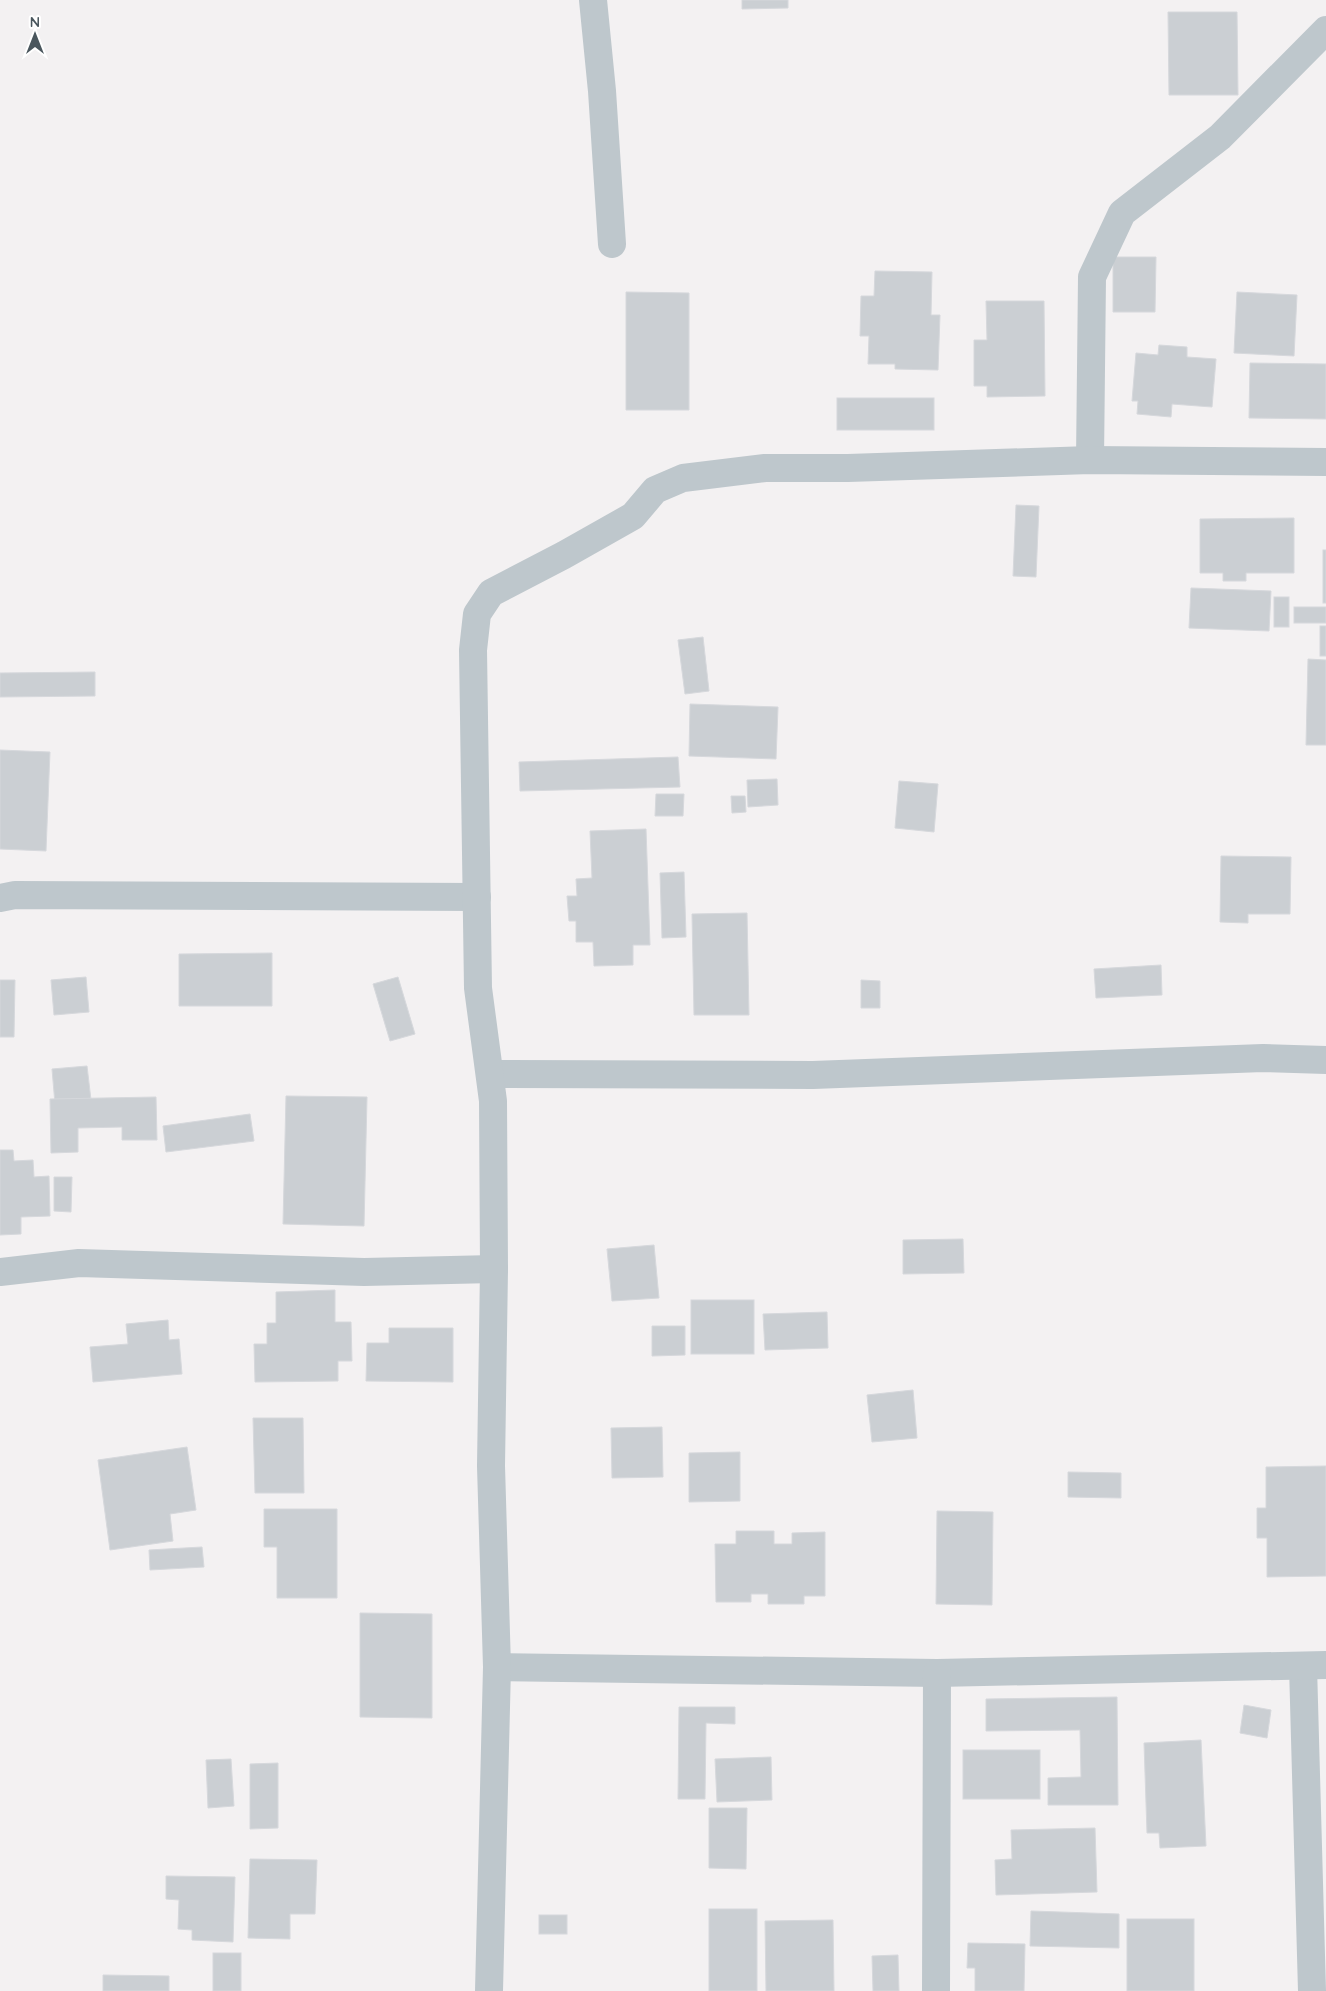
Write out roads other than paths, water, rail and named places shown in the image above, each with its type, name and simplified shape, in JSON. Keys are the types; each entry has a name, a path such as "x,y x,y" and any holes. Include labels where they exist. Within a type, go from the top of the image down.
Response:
{"street":[{"path":"593,0 612,244"},
{"path":"1090,460 1092,277 1122,213 1220,137 1326,30"},
{"path":"489,1991 498,1666 491,1466 494,1269 493,1101 478,988 473,650 477,614 491,593 633,516 655,490 683,478 765,468 848,468 1090,460 1326,462"},
{"path":"0,898 15,895 477,897"},
{"path":"490,1074 813,1075 1263,1058 1326,1060"},
{"path":"0,1272 79,1262 364,1272 494,1269"},
{"path":"498,1666 937,1673 1314,1666 1312,1991"},
{"path":"936,1991 937,1673"}]}
